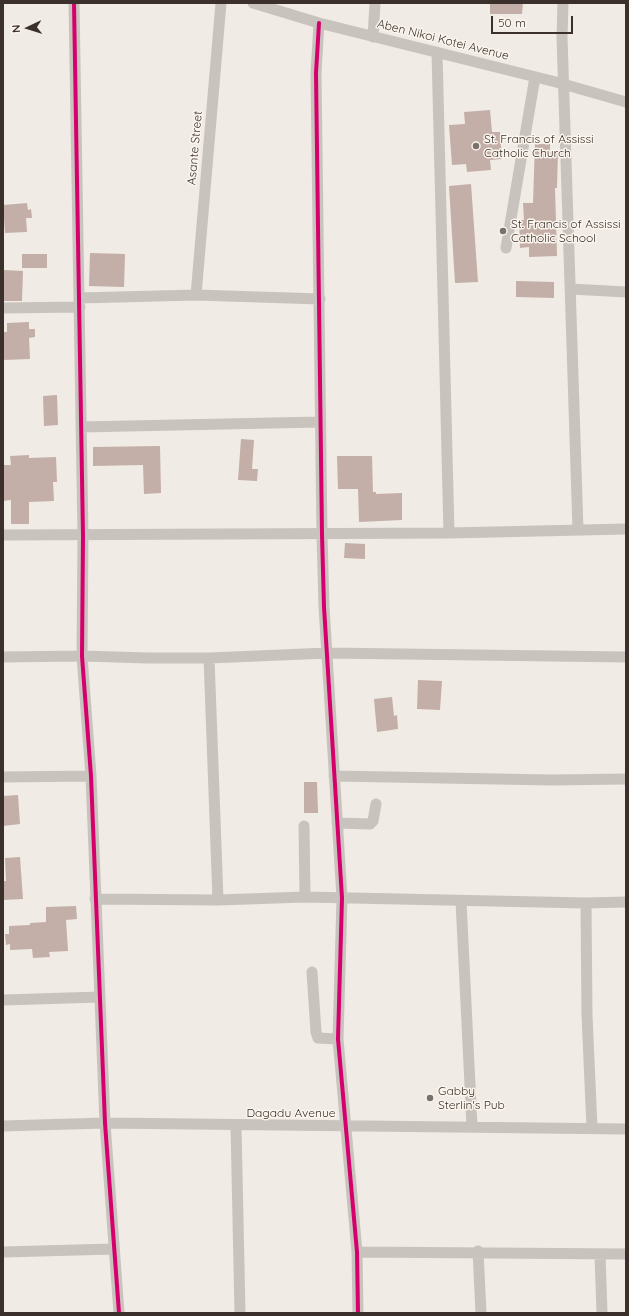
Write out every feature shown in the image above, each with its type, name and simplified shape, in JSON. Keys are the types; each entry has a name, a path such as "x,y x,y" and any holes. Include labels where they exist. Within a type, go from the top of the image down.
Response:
{"street":[{"path":"74,3 83,536 82,656 91,776 105,1123 113,1249 120,1313"},
{"name":"Asante Street","path":"196,295 221,3"},
{"name":"Aben Nikoi Kotei Avenue","path":"253,3 319,23 536,77 626,102"},
{"path":"373,37 375,3"},
{"path":"563,3 562,37 565,85 578,530"},
{"path":"319,23 316,73 320,299 320,422 324,607 342,898 338,1039 342,1093 347,1126 357,1252 358,1313"},
{"path":"437,52 449,533"},
{"path":"506,248 536,77"},
{"path":"571,289 626,292"},
{"path":"3,308 196,295 320,299"},
{"path":"81,427 320,422"},
{"path":"3,535 83,536 449,533 626,529"},
{"path":"3,657 82,656 209,658 328,653 626,657"},
{"path":"209,658 218,900"},
{"path":"3,777 91,776"},
{"path":"334,776 545,780 626,779"},
{"path":"337,823 370,824 373,821 376,804"},
{"path":"304,826 305,897"},
{"path":"95,899 218,900 305,897 586,903 626,902"},
{"path":"462,901 472,1126"},
{"path":"586,903 587,1015 592,1128"},
{"path":"312,972 316,1032 318,1038 338,1039"},
{"path":"3,1000 100,997"},
{"name":"Dagadu Avenue","path":"3,1126 105,1123 236,1126 472,1126 536,1129 626,1129"},
{"path":"236,1126 240,1313"},
{"path":"3,1252 113,1249"},
{"path":"357,1252 626,1254"},
{"path":"478,1252 481,1313"},
{"path":"600,1254 602,1313"}],"building":[{"path":"490,3 523,3 522,14 490,14"},
{"name":"St. Francis of Assissi Catholic Church","path":"490,110 492,132 500,132 502,159 490,160 491,170 467,172 466,164 452,165 449,125 465,124 464,112"},
{"path":"535,144 550,144 550,152 558,152 557,188 555,188 557,256 529,257 529,247 520,248 519,220 524,220 523,203 533,203"},
{"path":"471,184 478,282 455,283 449,186"},
{"path":"27,203 28,210 31,209 32,218 26,218 27,232 5,233 3,205"},
{"path":"90,253 125,254 124,287 89,286"},
{"path":"22,254 47,254 47,268 22,268"},
{"path":"4,270 23,271 22,301 4,301"},
{"path":"516,281 554,282 554,298 516,297"},
{"path":"29,322 29,329 35,329 35,337 29,338 30,359 3,360 3,332 7,332 7,323"},
{"path":"57,395 58,425 44,426 43,396"},
{"path":"241,439 254,440 252,469 258,469 257,481 238,480"},
{"path":"160,446 161,493 144,494 143,465 93,466 93,447"},
{"path":"29,455 29,458 56,457 57,482 53,482 54,501 29,502 29,524 11,524 11,500 3,501 3,465 11,465 10,456"},
{"path":"337,456 372,456 373,492 376,492 376,494 402,493 402,520 359,522 358,489 338,489"},
{"path":"345,543 365,544 365,559 344,558"},
{"path":"418,680 442,681 440,710 417,709"},
{"path":"392,697 394,716 397,715 398,729 377,732 374,699"},
{"path":"304,782 317,782 318,813 304,813"},
{"path":"18,795 20,824 3,826 3,796"},
{"path":"20,857 23,899 3,900 3,881 6,881 5,858"},
{"path":"76,906 77,919 66,920 68,951 49,952 50,957 33,958 32,949 10,950 10,944 6,945 5,934 9,934 9,926 30,925 30,923 46,922 46,907"}],"cycle path":[{"path":"74,3 83,536 82,656 91,776 105,1123 119,1313"},
{"path":"319,23 316,73 324,607 342,898 338,1039 357,1252 358,1313"}],"place":[{"name":"St. Francis of Assissi Catholic Church","path":"476,146"},
{"name":"St. Francis of Assissi Catholic School","path":"503,231"},
{"name":"Gabby Sterlin's Pub","path":"430,1098"}]}
